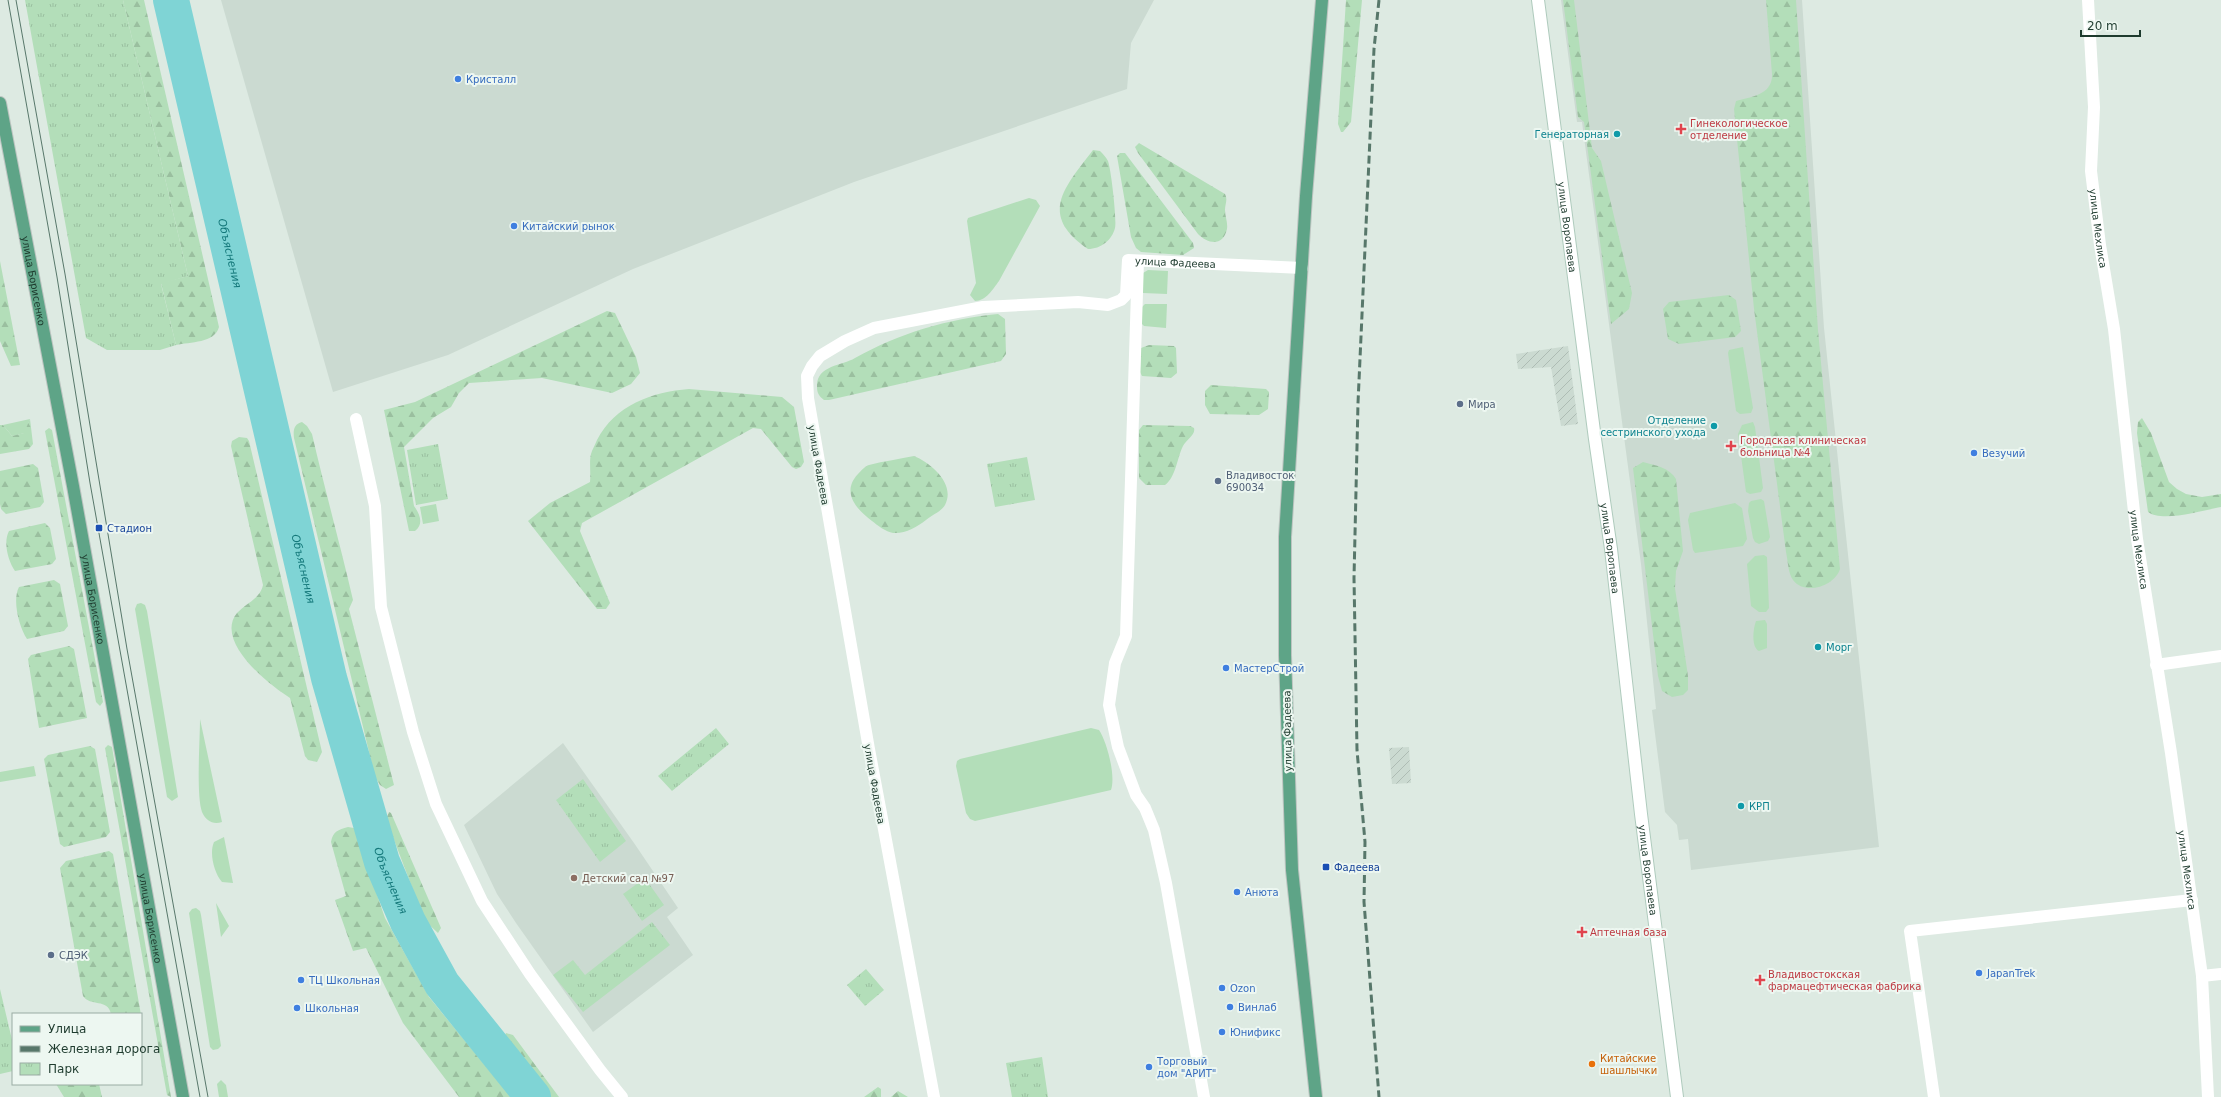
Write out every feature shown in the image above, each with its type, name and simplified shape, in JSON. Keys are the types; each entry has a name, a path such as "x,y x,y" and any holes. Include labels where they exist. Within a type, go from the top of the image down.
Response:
{"main road":[{"name":"улица Фадеева","path":"1316,1097 1292,870 1284,655 1285,538 1302,268 1322,0"},
{"name":"улица Борисенко","path":"0,103 72,478 183,1097"}],"street":[{"name":"улица Воропаева","path":"1538,0 1594,439 1611,549 1641,814 1677,1097"},
{"name":"улица Мехлиса","path":"2088,0 2094,107 2091,171 2100,245 2114,329 2137,539 2192,900 2202,976 2208,1097"},
{"name":"улица Фадеева","path":"934,1097 868,749 808,398 807,376 812,366 820,356 844,341 874,328 983,307 1078,302 1108,305 1121,300 1126,295 1128,260 1302,268"},
{"path":"1138,261 1126,636 1115,663 1109,705 1118,747 1136,795 1145,808 1154,830 1166,883 1204,1097"},
{"path":"356,419 374,506 381,607 413,732 436,804 482,901 535,980 600,1070 622,1097"},
{"path":"2156,665 2221,656"},
{"path":"1934,1097 1910,931 2192,900"},
{"path":"2202,976 2221,974"}],"shaded area":[{"name":"Китайский рынок","path":"221,0 1154,0 1131,43 1127,89 854,182 633,269 448,355 333,392"},
{"name":"Городская клиническая больница №4","path":"1561,0 1802,0 1824,328 1879,847 1691,870 1688,839 1679,840 1677,825 1665,812 1652,710 1656,709 1641,564 1582,122 1577,122"},
{"path":"1568,346 1578,424 1561,426 1551,367 1518,369 1516,354"},
{"name":"Детский сад №97","path":"563,743 678,908 667,917 693,955 593,1032 497,894 464,825"},
{"path":"1409,747 1411,783 1392,784 1389,748"}],"green space":[{"path":"25,0 123,0 188,276 161,284 176,345 160,350 107,350 86,338"},
{"path":"123,0 144,0 219,327 213,336 201,341 176,345 161,283 188,276"},
{"path":"1346,0 1362,0 1351,122 1343,132 1341,132 1338,124"},
{"path":"1563,0 1574,0 1592,148 1601,161 1632,293 1629,309 1611,324 1584,122 1578,117"},
{"path":"1766,0 1796,0 1818,330 1840,569 1832,580 1819,587 1812,588 1798,585 1791,577 1788,567 1754,309 1734,109 1736,101 1760,94 1769,87 1771,81 1772,74"},
{"path":"1139,143 1225,194 1227,229 1222,239 1211,242 1198,234 1138,153 1135,147"},
{"path":"1093,150 1100,151 1108,161 1111,174 1115,228 1109,240 1101,246 1088,249 1073,237 1064,225 1060,213 1061,201 1065,189"},
{"path":"1120,153 1125,153 1193,243 1194,248 1183,255 1141,252 1136,248 1131,237 1117,156"},
{"path":"1029,198 1036,200 1040,206 999,281 986,297 975,301 970,295 976,283 967,221 968,218"},
{"path":"0,261 20,365 11,366 0,341"},
{"path":"1148,270 1168,271 1167,294 1143,293 1143,273"},
{"path":"1729,295 1736,300 1741,331 1735,337 1679,344 1668,339 1663,309 1669,302"},
{"path":"1145,304 1167,304 1166,328 1144,326 1142,324 1142,307"},
{"path":"607,311 615,313 636,357 640,373 631,384 612,393 542,378 469,383 459,393 451,407 433,418 404,447 414,506 420,519 418,528 415,531 409,531 384,410 415,402"},
{"path":"998,314 1005,319 1006,354 1001,361 829,400 824,400 818,393 818,380 825,370 850,361 889,341 924,328 960,319"},
{"path":"1149,345 1174,346 1176,348 1177,373 1171,378 1142,376 1140,372 1141,348"},
{"path":"1743,347 1753,408 1751,413 1740,414 1736,411 1728,353 1729,350"},
{"path":"1211,385 1266,389 1269,392 1268,409 1259,415 1210,414 1205,405 1205,391"},
{"path":"689,389 782,397 794,407 804,462 801,467 796,469 792,467 761,429 753,428 582,523 580,531 610,603 606,609 597,609 528,521 550,503 590,482 591,452 605,428 624,409 648,397 662,393"},
{"path":"2142,418 2151,433 2169,482 2186,494 2202,497 2221,494 2221,507 2173,516 2154,515 2148,512 2137,433 2138,422"},
{"path":"30,419 25,433 12,436 3,425"},
{"path":"30,419 33,444 29,449 0,454 0,425 3,425 12,436 24,433"},
{"path":"302,422 307,426 312,434 353,600 349,609 394,785 386,789 380,785 375,777 294,438 294,432 297,424"},
{"path":"1753,422 1755,427 1763,488 1761,492 1750,494 1746,492 1738,434 1742,425"},
{"path":"1143,425 1190,426 1194,428 1194,433 1183,446 1172,477 1165,485 1146,485 1139,478 1139,430"},
{"path":"49,428 52,430 103,702 100,706 96,702 45,431"},
{"path":"239,437 247,438 249,441 322,752 317,762 308,760 305,756 290,698 258,673 238,649 233,636 232,624 237,613 259,594 263,585 231,446 232,441"},
{"path":"438,444 448,499 416,505 407,450"},
{"path":"914,456 928,464 940,475 945,482 948,497 942,509 919,525 911,530 893,533 879,526 856,506 851,494 851,487 858,474 868,466 880,462"},
{"path":"1027,457 1035,500 995,507 987,464"},
{"path":"1643,462 1670,472 1676,479 1683,551 1676,571 1675,588 1688,676 1688,690 1683,695 1672,697 1662,691 1658,676 1633,468"},
{"path":"33,464 38,468 44,502 40,507 6,514 1,509 0,504 0,471"},
{"path":"1761,499 1764,501 1770,537 1768,541 1759,544 1755,542 1753,538 1748,511 1749,503 1751,501"},
{"path":"1735,503 1742,508 1747,539 1743,546 1695,553 1693,550 1688,520 1690,513"},
{"path":"436,504 439,521 423,524 420,507"},
{"path":"45,523 50,528 56,559 52,564 15,571 10,562 6,546 9,531"},
{"path":"1764,555 1767,557 1769,608 1766,612 1759,612 1751,606 1747,564 1755,556"},
{"path":"54,580 60,584 68,626 64,631 27,639 21,628 17,613 16,599 19,587"},
{"path":"141,603 145,605 147,611 178,797 172,801 167,797 135,609 137,604"},
{"path":"1765,620 1767,624 1767,648 1759,651 1756,649 1753,638 1754,628 1756,621"},
{"path":"69,646 74,649 87,718 39,728 28,659 31,655"},
{"path":"200,719 222,822 219,823 210,822 206,818 202,812 200,804"},
{"path":"716,728 729,744 672,791 658,776"},
{"path":"1091,728 1099,730 1108,751 1112,768 1111,790 975,821 970,819 966,813 956,766 957,761 960,759"},
{"path":"108,745 112,747 171,1097 167,1095 105,748"},
{"path":"90,746 95,749 110,832 106,837 64,847 60,844 44,759 48,755"},
{"path":"34,766 36,776 0,782 0,772"},
{"path":"583,779 626,841 600,862 556,800"},
{"path":"389,812 391,813 441,928 438,933 425,921 386,819"},
{"path":"348,827 354,828 385,918 429,997 511,1097 459,1097 403,1023 366,948 353,951 335,900 346,896 331,842 333,835 336,832"},
{"path":"224,837 233,883 222,882 213,863 212,852 214,842"},
{"path":"109,851 113,854 141,1013 111,1013 109,1009 103,1004 90,1001 83,996 60,868 66,861"},
{"path":"645,878 664,905 642,921 623,894"},
{"path":"216,903 229,926 221,937"},
{"path":"196,908 200,911 201,915 221,1046 218,1049 213,1050 210,1047 189,913 192,909"},
{"path":"652,922 670,945 583,1012 553,975 573,960 585,975"},
{"path":"866,969 884,990 865,1006 847,985"},
{"path":"0,989 12,1040 12,1071 0,1074"},
{"path":"506,1033 513,1035 559,1097 550,1097 504,1038"},
{"path":"1042,1057 1048,1097 1012,1097 1006,1063"},
{"path":"221,1080 226,1085 228,1097 219,1097 217,1084"},
{"path":"57,1085 99,1085 102,1097 64,1097"},
{"path":"878,1087 881,1089 881,1097 864,1097"},
{"path":"898,1091 908,1097 891,1097"}],"waterway":[{"name":"Объяснения","path":"171,0 329,678 382,862 408,922 442,984 533,1097"}],"tram line":[{"path":"8,0 57,277 90,483 200,1097"},
{"path":"16,0 65,274 127,649 208,1097"}],"railway":[{"path":"1379,0 1374,49 1358,403 1354,578 1357,750 1365,842 1364,902 1379,1097"}],"place":[{"name":"Кристалл","path":"458,79"},
{"name":"Гинекологическое отделение","path":"1681,129"},
{"name":"Генераторная","path":"1617,134"},
{"name":"Китайский рынок","path":"514,226"},
{"name":"Мира","path":"1460,404"},
{"name":"Отделение сестринского ухода","path":"1714,426"},
{"name":"Городская клиническая больница №4","path":"1731,446"},
{"name":"Везучий","path":"1974,453"},
{"name":"Владивосток 690034","path":"1218,481"},
{"name":"Стадион","path":"99,528"},
{"name":"Морг","path":"1818,647"},
{"name":"МастерСтрой","path":"1226,668"},
{"name":"КРП","path":"1741,806"},
{"name":"Фадеева","path":"1326,867"},
{"name":"Детский сад №97","path":"574,878"},
{"name":"Анюта","path":"1237,892"},
{"name":"Аптечная база","path":"1582,932"},
{"name":"СДЭК","path":"51,955"},
{"name":"JapanTrek","path":"1979,973"},
{"name":"ТЦ Школьная","path":"301,980"},
{"name":"Владивостокская фармацефтическая фабрика","path":"1760,980"},
{"name":"Ozon","path":"1222,988"},
{"name":"Винлаб","path":"1230,1007"},
{"name":"Школьная","path":"297,1008"},
{"name":"Юнификс","path":"1222,1032"},
{"name":"Китайские шашлычки","path":"1592,1064"},
{"name":"Торговый дом \"АРИТ\"","path":"1149,1067"}]}
